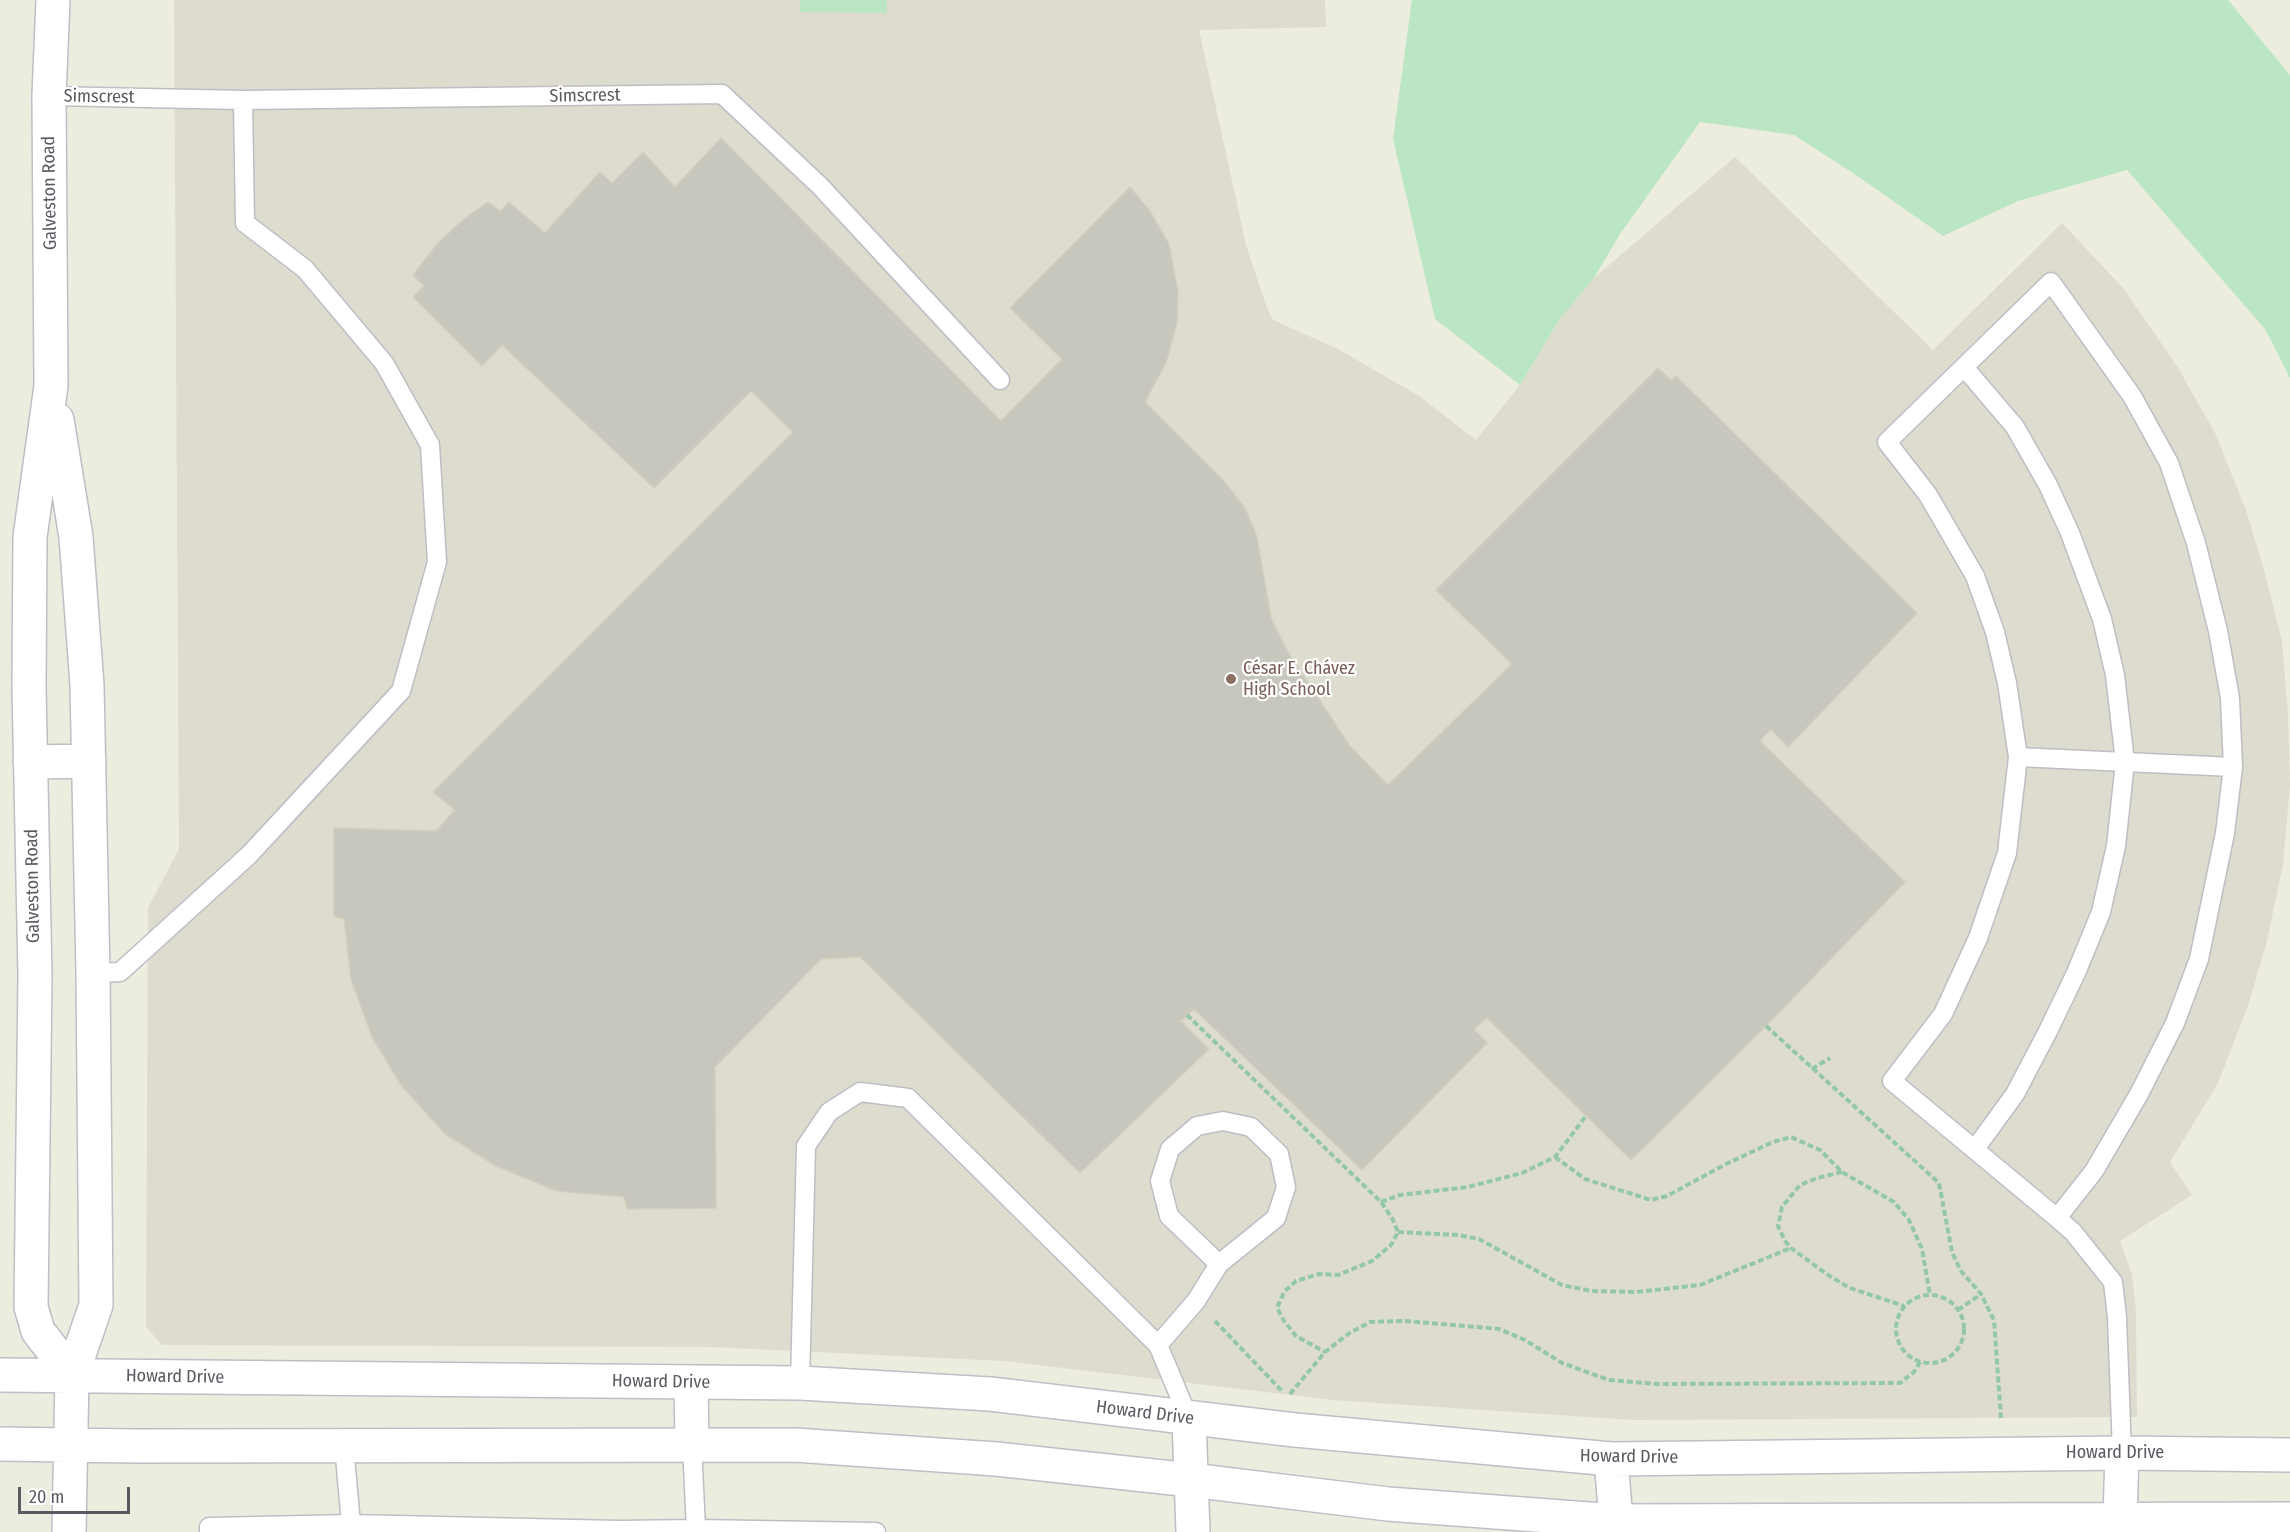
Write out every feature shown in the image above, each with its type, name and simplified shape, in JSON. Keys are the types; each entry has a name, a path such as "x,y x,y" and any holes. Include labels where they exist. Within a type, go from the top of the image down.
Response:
{"main road":[{"name":"Galveston Road","path":"52,0 49,96 51,386 30,537 30,762 35,976 31,1307 38,1331 72,1375"},
{"name":"Galveston Road","path":"51,386 76,537 87,685 93,973 96,1305 72,1375 69,1532"},
{"path":"30,762 89,761"},
{"name":"Howard Drive","path":"0,1375 800,1383 990,1394 1294,1431 1611,1459 2122,1452 2290,1455"},
{"path":"691,1382 692,1445"},
{"path":"1189,1419 1193,1532"},
{"path":"0,1444 71,1446 795,1445 996,1459 1388,1504 1616,1521 2120,1526 2290,1519"},
{"path":"2120,1526 2122,1452"},
{"path":"1611,1459 1616,1521"}],"lane":[{"name":"Simscrest","path":"49,96 243,100 722,94 820,186 1000,380"},
{"path":"93,973 120,972 249,855 401,691 436,562 430,445 384,363 305,269 245,223 243,100"},
{"path":"2057,1218 2094,1171 2139,1094 2175,1023 2199,959 2225,833 2233,767 2230,698 2218,631 2196,543 2169,464 2132,396 2051,282 1887,442 1928,495 1975,576 1995,632 2007,683 2018,757 2007,853 1978,938 1943,1014 1892,1081 2073,1232 2113,1282 2117,1317 2122,1452"},
{"path":"1964,367 2014,427 2048,485 2070,533 2102,619 2115,675 2125,762 2116,846 2101,912 2076,973 2015,1094 1974,1149"},
{"path":"2018,757 2233,767"},
{"path":"800,1383 806,1146 829,1112 860,1092 908,1098 1158,1345 1189,1419"},
{"path":"1158,1345 1196,1301 1219,1264 1276,1218 1286,1187 1278,1154 1251,1127 1223,1120 1197,1126 1170,1149 1160,1181 1169,1216 1219,1264"},
{"path":"692,1445 696,1528"},
{"path":"344,1446 351,1528"},
{"path":"209,1532 209,1527 596,1531 696,1528 876,1532"}],"path":[{"path":"1766,1026 1939,1184 1952,1252 1961,1271 1981,1294 1994,1320 2003,1454"},
{"path":"1812,1070 1830,1058"},
{"path":"1381,1202 1400,1195 1479,1184 1522,1173 1555,1157 1586,1116"},
{"path":"1555,1157 1585,1179 1652,1200 1667,1196 1773,1142 1791,1137 1820,1150 1842,1172 1894,1203 1909,1220 1922,1249 1930,1294"},
{"path":"1842,1172 1800,1185 1782,1207 1778,1226 1785,1241 1805,1260 1850,1288 1904,1306"},
{"path":"1398,1232 1458,1235 1479,1239 1562,1285 1592,1291 1636,1292 1700,1285 1791,1248"},
{"path":"1930,1294 1950,1301 1958,1310 1963,1320 1964,1333 1961,1344 1954,1354 1944,1361 1932,1363 1920,1362 1910,1357 1902,1349 1895,1327 1904,1306 1920,1296 1930,1294"},
{"path":"1958,1310 1981,1294"},
{"path":"1196,1301 1288,1397 1325,1352 1348,1334 1370,1322 1406,1321 1499,1329 1525,1340 1562,1363 1609,1380 1656,1384 1900,1383 1914,1372 1920,1362"}],"shaded area":[{"name":"César E. Chávez High School","path":"174,0 1325,0 1326,27 1199,30 1246,245 1267,308 1273,320 1338,349 1419,396 1476,440 1520,385 1559,320 1594,278 1735,157 1933,350 2062,223 2123,288 2177,366 2215,433 2246,510 2266,577 2282,641 2288,716 2290,785 2283,864 2267,941 2248,1006 2218,1083 2170,1162 2192,1195 2120,1241 2132,1274 2136,1311 2137,1417 1634,1420 1333,1400 1004,1361 711,1347 162,1345 146,1327 148,908 179,849"}],"green space":[{"path":"800,0 887,0 887,13 800,12"},
{"path":"1412,0 2228,0 2290,75 2290,378 2265,329 2127,170 2018,201 1943,236 1794,135 1700,122 1620,234 1594,278 1559,320 1520,385 1435,319 1393,139"}],"building":[{"path":"721,138 1001,421 1062,359 1010,308 1130,187 1150,211 1169,244 1178,291 1177,323 1166,363 1145,402 1223,480 1245,508 1257,537 1271,618 1289,654 1350,746 1388,785 1512,664 1436,590 1658,368 1671,380 1676,376 1917,613 1788,747 1771,729 1760,741 1905,882 1766,1026 1631,1160 1487,1018 1474,1029 1487,1043 1362,1170 1194,1009 1181,1021 1209,1049 1080,1173 860,957 821,959 715,1067 716,1208 627,1209 624,1197 557,1191 496,1166 445,1134 401,1085 372,1037 351,979 344,919 334,916 334,828 436,831 455,810 433,792 793,432 751,391 654,488 502,345 482,366 413,297 424,286 413,275 438,243 464,219 488,202 500,211 509,202 545,233 600,172 612,183 643,152 675,187"}],"place":[{"name":"César E. Chávez High School","path":"1231,679"}]}
